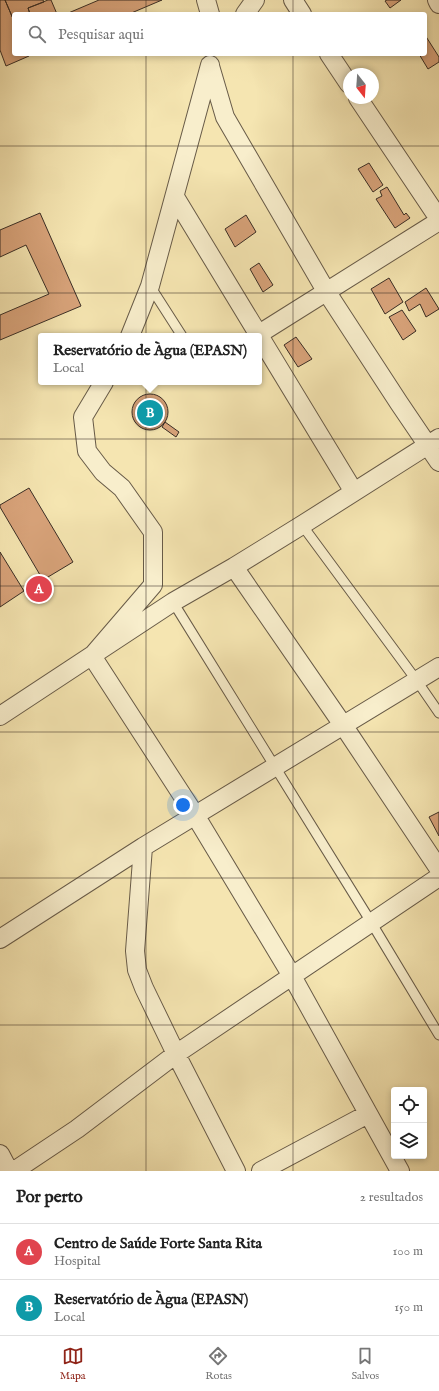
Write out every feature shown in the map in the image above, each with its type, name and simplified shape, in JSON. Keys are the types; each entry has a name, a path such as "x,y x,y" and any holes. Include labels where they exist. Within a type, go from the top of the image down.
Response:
{"street":[{"path":"206,0 209,12"},
{"path":"246,12 255,0"},
{"path":"293,0 301,12"},
{"path":"437,0 439,4"},
{"path":"330,56 343,75"},
{"path":"131,333 150,286 212,58"},
{"path":"212,58 225,117 326,291 395,396 434,441 439,462"},
{"path":"260,333 439,220 362,104"},
{"path":"175,197 256,333"},
{"path":"262,343 354,492"},
{"path":"92,656 153,585 153,532 122,488 103,472 87,451 83,417 102,385"},
{"path":"0,716 173,602 234,567 434,441"},
{"path":"234,567 343,725 439,869"},
{"path":"92,656 196,815 292,976 400,1171"},
{"path":"0,939 143,847 439,667"},
{"path":"143,847 135,951 137,970 144,988 176,1054 236,1171"},
{"path":"14,1171 77,1129 176,1054 439,877"},
{"path":"260,1171 368,1114"},
{"path":"0,1154 9,1171"}],"lane":[{"path":"150,286 180,333"},
{"path":"302,525 439,713"},
{"path":"173,602 371,922 439,1035"}],"building":[{"path":"0,0 5,0 12,16 12,56 29,56 6,66 0,50"},
{"path":"5,0 43,0 44,2 28,8 29,12 12,12 12,16"},
{"path":"51,0 56,12 29,12 28,8"},
{"path":"99,0 162,0 134,12 71,12"},
{"path":"401,0 390,8 385,1"},
{"path":"427,38 439,57 439,62 428,69 420,56 427,56"},
{"path":"369,163 383,185 373,192 358,169"},
{"path":"387,187 404,215 406,213 410,218 395,228 376,199 382,196 380,191"},
{"path":"40,213 81,306 0,340 0,315 49,294 26,245 0,257 0,230"},
{"path":"246,215 256,232 235,247 225,229"},
{"path":"259,263 273,285 263,292 250,269"},
{"path":"389,278 403,302 385,314 371,289"},
{"path":"426,288 439,309 426,317 420,304 409,311 405,302"},
{"path":"402,310 416,331 403,340 389,317"},
{"path":"296,337 312,359 298,367 284,345"},
{"path":"150,394 163,399 168,412 163,425 150,430 137,425 132,412 137,399"},
{"path":"165,422 179,432 176,437 162,427"},
{"path":"29,488 73,562 43,580 0,507 0,505"},
{"path":"0,552 24,591 0,607"},
{"path":"439,812 439,836 429,817"}],"place":[{"name":"Reservatório de Àgua (EPASN)","path":"150,413"},
{"name":"Centro de Saúde Forte Santa Rita","path":"39,589"}]}
